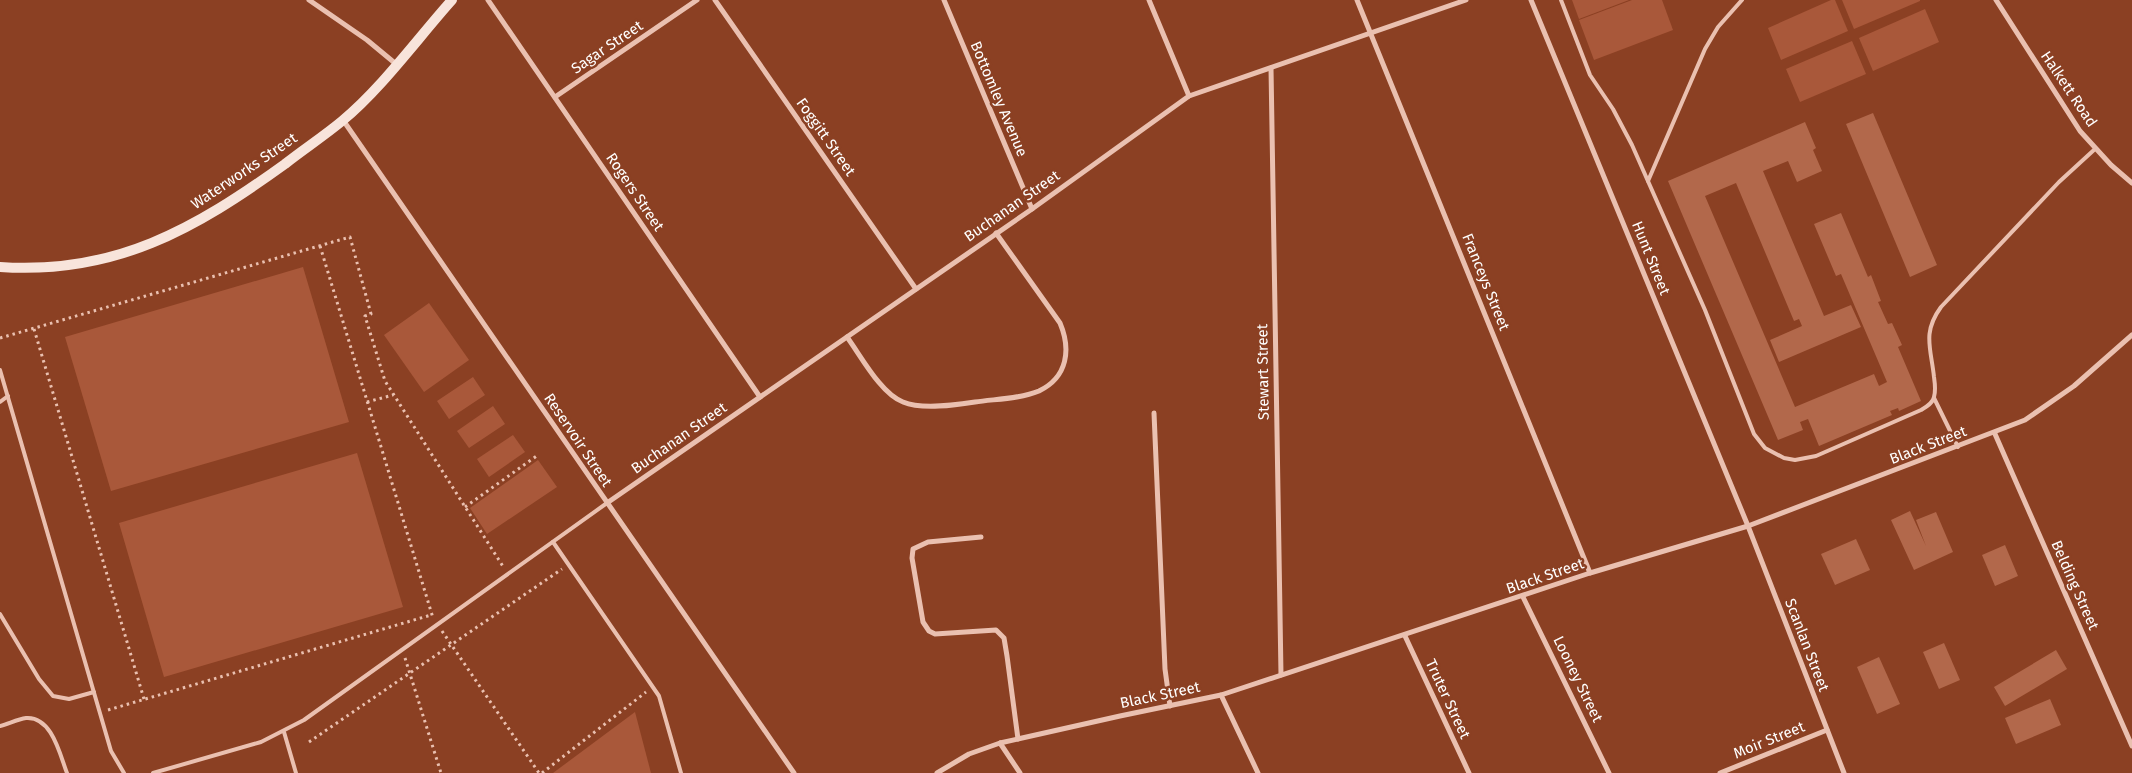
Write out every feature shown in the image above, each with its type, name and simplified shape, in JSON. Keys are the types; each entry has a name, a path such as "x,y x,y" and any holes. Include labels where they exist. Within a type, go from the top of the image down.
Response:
{"street":[{"path":"309,0 367,40 396,64"},
{"name":"Waterworks Street","path":"0,267 37,268 104,260 136,251 177,233 238,196 343,120 396,64 452,0"},
{"name":"Rogers Street","path":"488,0 760,397"},
{"name":"Sagar Street","path":"555,97 697,0"},
{"name":"Foggitt Street","path":"715,0 916,289"},
{"name":"Bottomley Avenue","path":"944,0 1032,209"},
{"path":"1149,0 1189,96"},
{"name":"Franceys Street","path":"1357,0 1590,573"},
{"name":"Buchanan Street","path":"606,504 996,232 1032,209 1189,96 1466,0"},
{"name":"Hunt Street","path":"1531,0 1748,526"},
{"name":"Halkett Road","path":"1996,0 2080,131 2132,183"},
{"name":"Stewart Street","path":"1271,68 1281,675"},
{"name":"Reservoir Street","path":"343,120 606,504 794,773"},
{"path":"847,337 890,394 903,402 917,405 956,405 1013,397 1039,391 1054,380 1066,362 1065,336 1060,323 996,232"},
{"name":"Black Street","path":"937,773 969,754 1000,743 1220,695 1405,636 1590,573 1748,526 1995,434 2025,420 2047,406 2102,363 2132,335"},
{"path":"1154,413 1164,669 1170,706"},
{"name":"Belding Street","path":"1995,434 2132,746"},
{"name":"Scanlan Street","path":"1748,526 1844,773"},
{"path":"980,537 928,542 913,549 912,558 923,622 929,631 935,634 996,630 1000,632 1004,638 1018,739"},
{"name":"Looney Street","path":"1523,597 1609,773"},
{"name":"Truter Street","path":"1405,636 1469,773"},
{"path":"1220,695 1258,773"},
{"name":"Moir Street","path":"1720,773 1827,730"},
{"path":"1000,743 1020,773"}],"lane":[{"path":"1561,0 1590,74 1632,145 1705,310 1754,434 1765,448 1784,458 1795,460 1816,456 1921,410 1934,398"},
{"path":"1648,181 1705,49 1718,27 1742,0"},
{"path":"1958,448 1934,398 1935,389 1929,330 1932,320 1941,307 2059,182 2095,148"},
{"path":"0,370 111,751 124,773"},
{"path":"0,402 8,396"},
{"path":"153,773 261,742 284,732 403,650 606,504"},
{"path":"553,542 659,696 681,773"},
{"path":"0,614 39,679 53,696 69,699 94,692"},
{"path":"0,726 26,718 38,719 44,724 56,744 67,773"},
{"path":"284,732 296,773"}],"path":[{"path":"0,338 350,237 371,314 365,316 385,381 508,575"},
{"path":"320,246 431,615 436,623"},
{"path":"34,328 144,699"},
{"path":"367,402 393,395"},
{"path":"465,507 538,455"},
{"path":"308,742 568,564"},
{"path":"100,712 439,613"},
{"path":"441,630 541,773 653,687"},
{"path":"403,650 440,773"}],"shaded area":[{"path":"1572,0 1629,0 1579,19"},
{"path":"1632,0 1662,0 1673,30 1594,60 1579,20"},
{"path":"1831,0 1835,0 1848,31 1781,60 1768,28"},
{"path":"1842,0 1920,0 1920,1 1854,29"},
{"path":"1925,9 1939,42 1873,71 1859,38"},
{"path":"1852,41 1866,74 1800,102 1786,69"},
{"path":"303,267 349,422 111,491 65,337"},
{"path":"429,303 469,360 424,392 384,335"},
{"path":"473,377 485,395 449,419 437,401"},
{"path":"493,406 505,424 469,448 457,431"},
{"path":"513,435 525,452 489,477 477,459"},
{"path":"357,453 403,607 164,677 119,523"},
{"path":"538,460 557,487 487,534 470,508"},
{"path":"635,712 651,773 553,773"}],"building":[{"path":"1873,113 1937,265 1910,277 1846,124"},
{"path":"1805,122 1816,148 1813,150 1822,171 1797,182 1788,161 1763,171 1824,316 1851,305 1861,327 1779,362 1770,340 1802,326 1799,319 1794,321 1736,183 1705,196 1795,407 1874,374 1879,386 1887,382 1841,274 1836,276 1814,224 1841,213 1868,277 1871,275 1881,301 1878,302 1888,324 1892,323 1902,345 1898,347 1921,401 1899,411 1898,408 1890,411 1892,415 1819,446 1808,419 1800,422 1803,430 1778,440 1668,181"},
{"path":"1910,511 1926,546 1916,520 1936,512 1953,552 1914,570 1891,520"},
{"path":"1856,539 1870,570 1835,585 1821,554"},
{"path":"2005,545 2018,576 1995,586 1982,555"},
{"path":"1944,643 1960,680 1939,689 1923,652"},
{"path":"2056,650 2067,669 2005,706 1994,687"},
{"path":"1879,657 1900,704 1877,714 1857,667"},
{"path":"2050,699 2061,725 2016,744 2005,718"}]}
